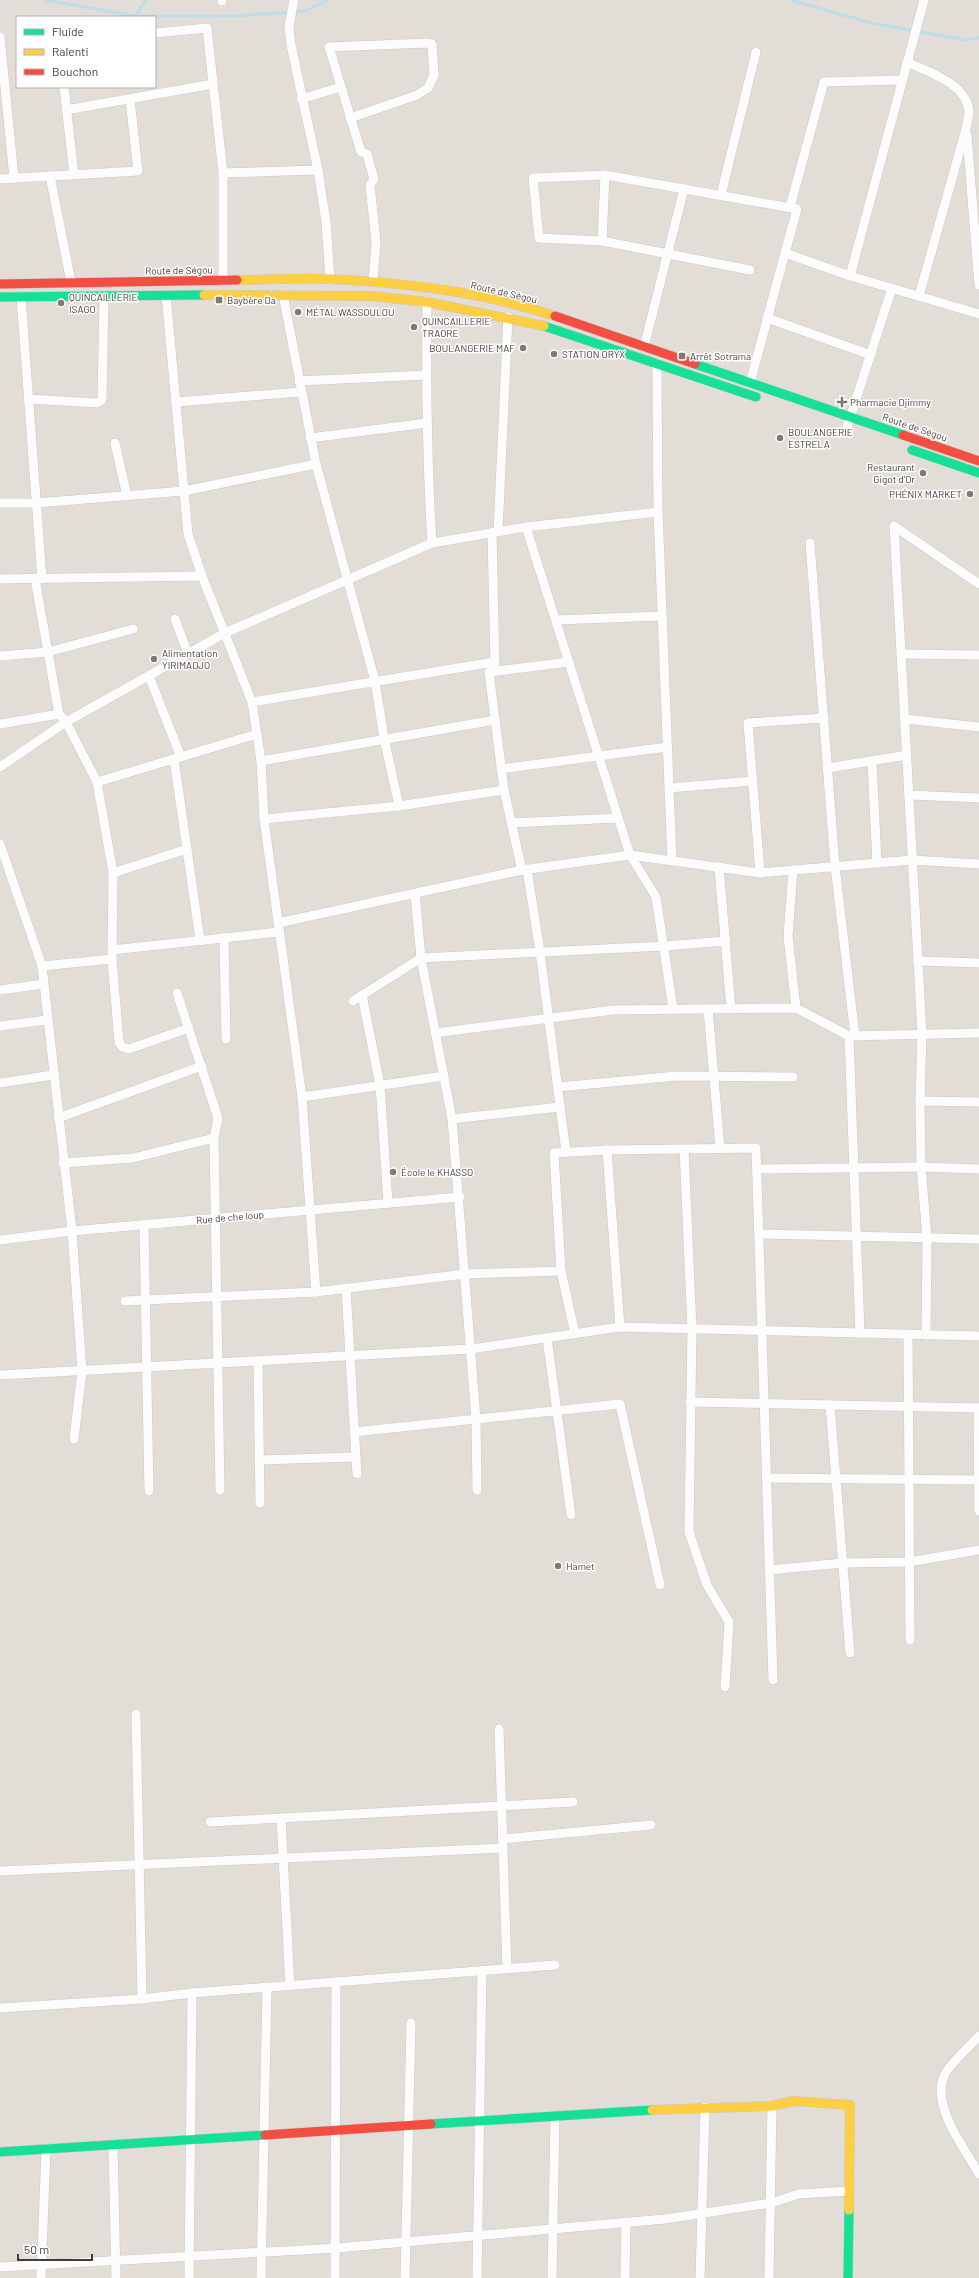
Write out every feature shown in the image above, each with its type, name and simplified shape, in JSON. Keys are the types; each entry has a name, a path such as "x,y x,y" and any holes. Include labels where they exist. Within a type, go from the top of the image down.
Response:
{"main road":[{"name":"Route de Ségou","path":"0,284 330,279 373,281 430,287 533,309 979,461"},
{"path":"0,297 166,295 372,296 427,302 508,317 767,400"},
{"path":"906,447 979,473"},
{"path":"0,2152 705,2107 772,2106 794,2101 850,2105 848,2278"}],"street":[{"path":"294,0 290,18 291,46 301,98 318,170 326,222 330,279"},
{"path":"850,276 924,0"},
{"path":"156,33 207,28 223,173 223,281"},
{"path":"0,37 14,178"},
{"path":"350,118 417,95 428,88 434,75 432,44 428,42 329,47 350,118 361,152 367,154 374,179 370,186 376,242 373,281"},
{"path":"721,195 756,52"},
{"path":"907,62 949,82 965,98 969,111 966,130 919,296"},
{"path":"790,207 824,82 902,80"},
{"path":"66,110 130,100 213,84"},
{"path":"301,98 341,87"},
{"path":"64,88 74,174"},
{"path":"0,179 138,171 130,100"},
{"path":"966,130 975,174 979,285"},
{"path":"223,173 318,170"},
{"path":"602,241 605,175"},
{"path":"750,270 602,241 539,238 533,178 605,175 797,209 750,383"},
{"path":"50,176 71,282"},
{"path":"644,347 684,189"},
{"path":"785,253 850,276 979,314"},
{"path":"848,427 892,288"},
{"path":"166,295 188,534 202,576 226,633 252,702 257,734 261,761 264,819 302,1097 312,1210 316,1292"},
{"path":"283,295 310,438 347,580 376,681 384,738 399,806"},
{"path":"28,399 97,403 102,400 104,296"},
{"path":"21,297 36,503 39,579 48,652 59,714 66,722 96,782 113,873 112,954 119,1042 122,1047 129,1049 189,1028"},
{"path":"427,302 426,375 432,543"},
{"path":"495,667 495,531 508,317"},
{"path":"767,318 871,355"},
{"path":"658,364 658,512 672,861"},
{"path":"299,381 426,375"},
{"path":"176,402 301,392"},
{"path":"310,438 427,423"},
{"path":"115,443 127,496"},
{"path":"0,503 36,503 184,491 316,464"},
{"path":"0,767 66,722 226,633 432,543 495,531 658,512"},
{"path":"926,1335 927,1238 921,1167 920,1101 922,1034 894,526 979,584"},
{"path":"526,527 630,856 656,897 673,1009"},
{"path":"810,543 835,866 852,1036 853,1168 860,1333"},
{"path":"0,579 202,576"},
{"path":"556,620 662,616"},
{"path":"175,619 188,654"},
{"path":"0,656 48,652 133,629"},
{"path":"901,654 979,655"},
{"path":"252,702 376,681 495,667 569,662"},
{"path":"495,667 489,672 504,790 511,824 524,869 540,952 566,1152"},
{"path":"149,676 177,758 187,849 200,940"},
{"path":"0,724 59,714"},
{"path":"760,873 748,723 824,718"},
{"path":"905,719 979,726"},
{"path":"261,761 384,738 495,720"},
{"path":"96,782 257,734"},
{"path":"501,769 667,747"},
{"path":"828,768 907,755"},
{"path":"872,761 877,863"},
{"path":"669,788 753,781"},
{"path":"264,819 399,806 504,790"},
{"path":"909,795 979,798"},
{"path":"511,824 618,818"},
{"path":"0,844 42,966 53,1075 72,1231 82,1371 74,1440"},
{"path":"113,873 187,849"},
{"path":"42,966 279,928 415,894 524,869 630,856 760,873 912,860 979,864"},
{"path":"719,867 731,1009"},
{"path":"793,870 788,936 796,1008"},
{"path":"415,894 421,958 452,1119 460,1197 476,1419 477,1490"},
{"path":"224,938 226,1039"},
{"path":"353,1001 421,958 664,946 726,941"},
{"path":"918,961 979,963"},
{"path":"0,990 44,984"},
{"path":"177,993 217,1111 218,1118 214,1138 220,1490"},
{"path":"362,995 380,1086 388,1203"},
{"path":"435,1033 613,1010 796,1008 852,1036 979,1033"},
{"path":"708,1009 720,1148"},
{"path":"0,1026 48,1020"},
{"path":"58,1118 202,1066"},
{"path":"0,1083 53,1075"},
{"path":"302,1097 444,1076"},
{"path":"558,1087 677,1076 794,1077"},
{"path":"920,1101 979,1102"},
{"path":"452,1119 560,1107"},
{"path":"63,1163 133,1158 214,1138"},
{"path":"575,1334 561,1271 554,1153 606,1150 756,1148 773,1680"},
{"path":"684,1149 692,1329 689,1532 707,1584 729,1622 725,1687"},
{"path":"606,1150 620,1327"},
{"path":"757,1169 921,1167 979,1169"},
{"name":"Rue de che loup","path":"0,1240 72,1231 460,1197"},
{"path":"144,1225 148,1367 149,1491"},
{"path":"759,1234 979,1239"},
{"path":"124,1301 316,1292 465,1274 561,1271"},
{"path":"346,1288 357,1474"},
{"path":"0,1376 471,1349 620,1327 979,1336"},
{"path":"908,1335 910,1640"},
{"path":"547,1338 571,1515"},
{"path":"258,1361 260,1503"},
{"path":"690,1402 979,1408 979,1512"},
{"path":"354,1432 620,1404 660,1585"},
{"path":"830,1405 850,1653"},
{"path":"259,1460 356,1457"},
{"path":"767,1478 979,1480"},
{"path":"770,1570 843,1564 910,1562 979,1550"},
{"path":"136,1714 142,1999"},
{"path":"500,1729 506,1969"},
{"path":"210,1822 572,1802"},
{"path":"281,1818 290,1986"},
{"path":"0,1871 283,1858 503,1843 651,1825"},
{"path":"0,2008 142,1999 192,1993 555,1965"},
{"path":"477,2278 482,1971"},
{"path":"335,2278 336,1982"},
{"path":"261,2278 267,1987"},
{"path":"189,2278 192,1993"},
{"path":"405,2278 410,2023"},
{"path":"979,2036 944,2074 940,2086 944,2112 979,2174"},
{"path":"768,2278 771,2203 772,2106"},
{"path":"700,2278 705,2107"},
{"path":"552,2278 555,2117"},
{"path":"113,2145 116,2278"},
{"path":"41,2278 46,2149"},
{"path":"0,2267 336,2248 553,2229 664,2219 702,2212 771,2203 799,2194 849,2191"},
{"path":"625,2278 626,2222"}],"shaded area":[{"path":"0,0 979,0 979,2278 0,2278"}],"waterway":[{"path":"46,0 135,16 236,16 305,11 328,0"},
{"path":"135,16 146,0"},
{"path":"791,0 872,23 965,40 979,38"}],"traffic: fast":[{"path":"0,297 204,295"},
{"path":"544,326 756,397"},
{"path":"695,364 903,435"},
{"path":"912,450 979,473"},
{"path":"431,2124 652,2110"},
{"path":"0,2152 265,2135"},
{"path":"848,2278 849,2210"}],"traffic: slow":[{"path":"237,280 319,278 416,286 473,295 555,316"},
{"path":"204,295 372,296 427,302 544,326"},
{"path":"652,2110 772,2106 794,2101 850,2105 849,2210"}],"traffic: jam":[{"path":"0,284 237,280"},
{"path":"555,316 695,364"},
{"path":"903,435 979,461"},
{"path":"265,2135 431,2124"}],"place":[{"name":"Baybère Da","path":"219,300"},
{"name":"QUINCAILLERIE ISAGO","path":"61,303"},
{"name":"MÉTAL WASSOULOU","path":"298,312"},
{"name":"QUINCAILLERIE TRAORE","path":"414,327"},
{"name":"BOULANGERIE MAF","path":"523,348"},
{"name":"STATION ORYX","path":"554,354"},
{"name":"Arrêt Sotrama","path":"682,356"},
{"name":"Pharmacie Djimmy","path":"842,402"},
{"name":"BOULANGERIE ESTRELA","path":"780,438"},
{"name":"Restaurant Gigot d'Or","path":"923,473"},
{"name":"PHÉNIX MARKET","path":"970,494"},
{"name":"Alimentation YIRIMADJO","path":"154,659"},
{"name":"École le KHASSO","path":"393,1172"},
{"name":"Hamet","path":"558,1566"}]}
